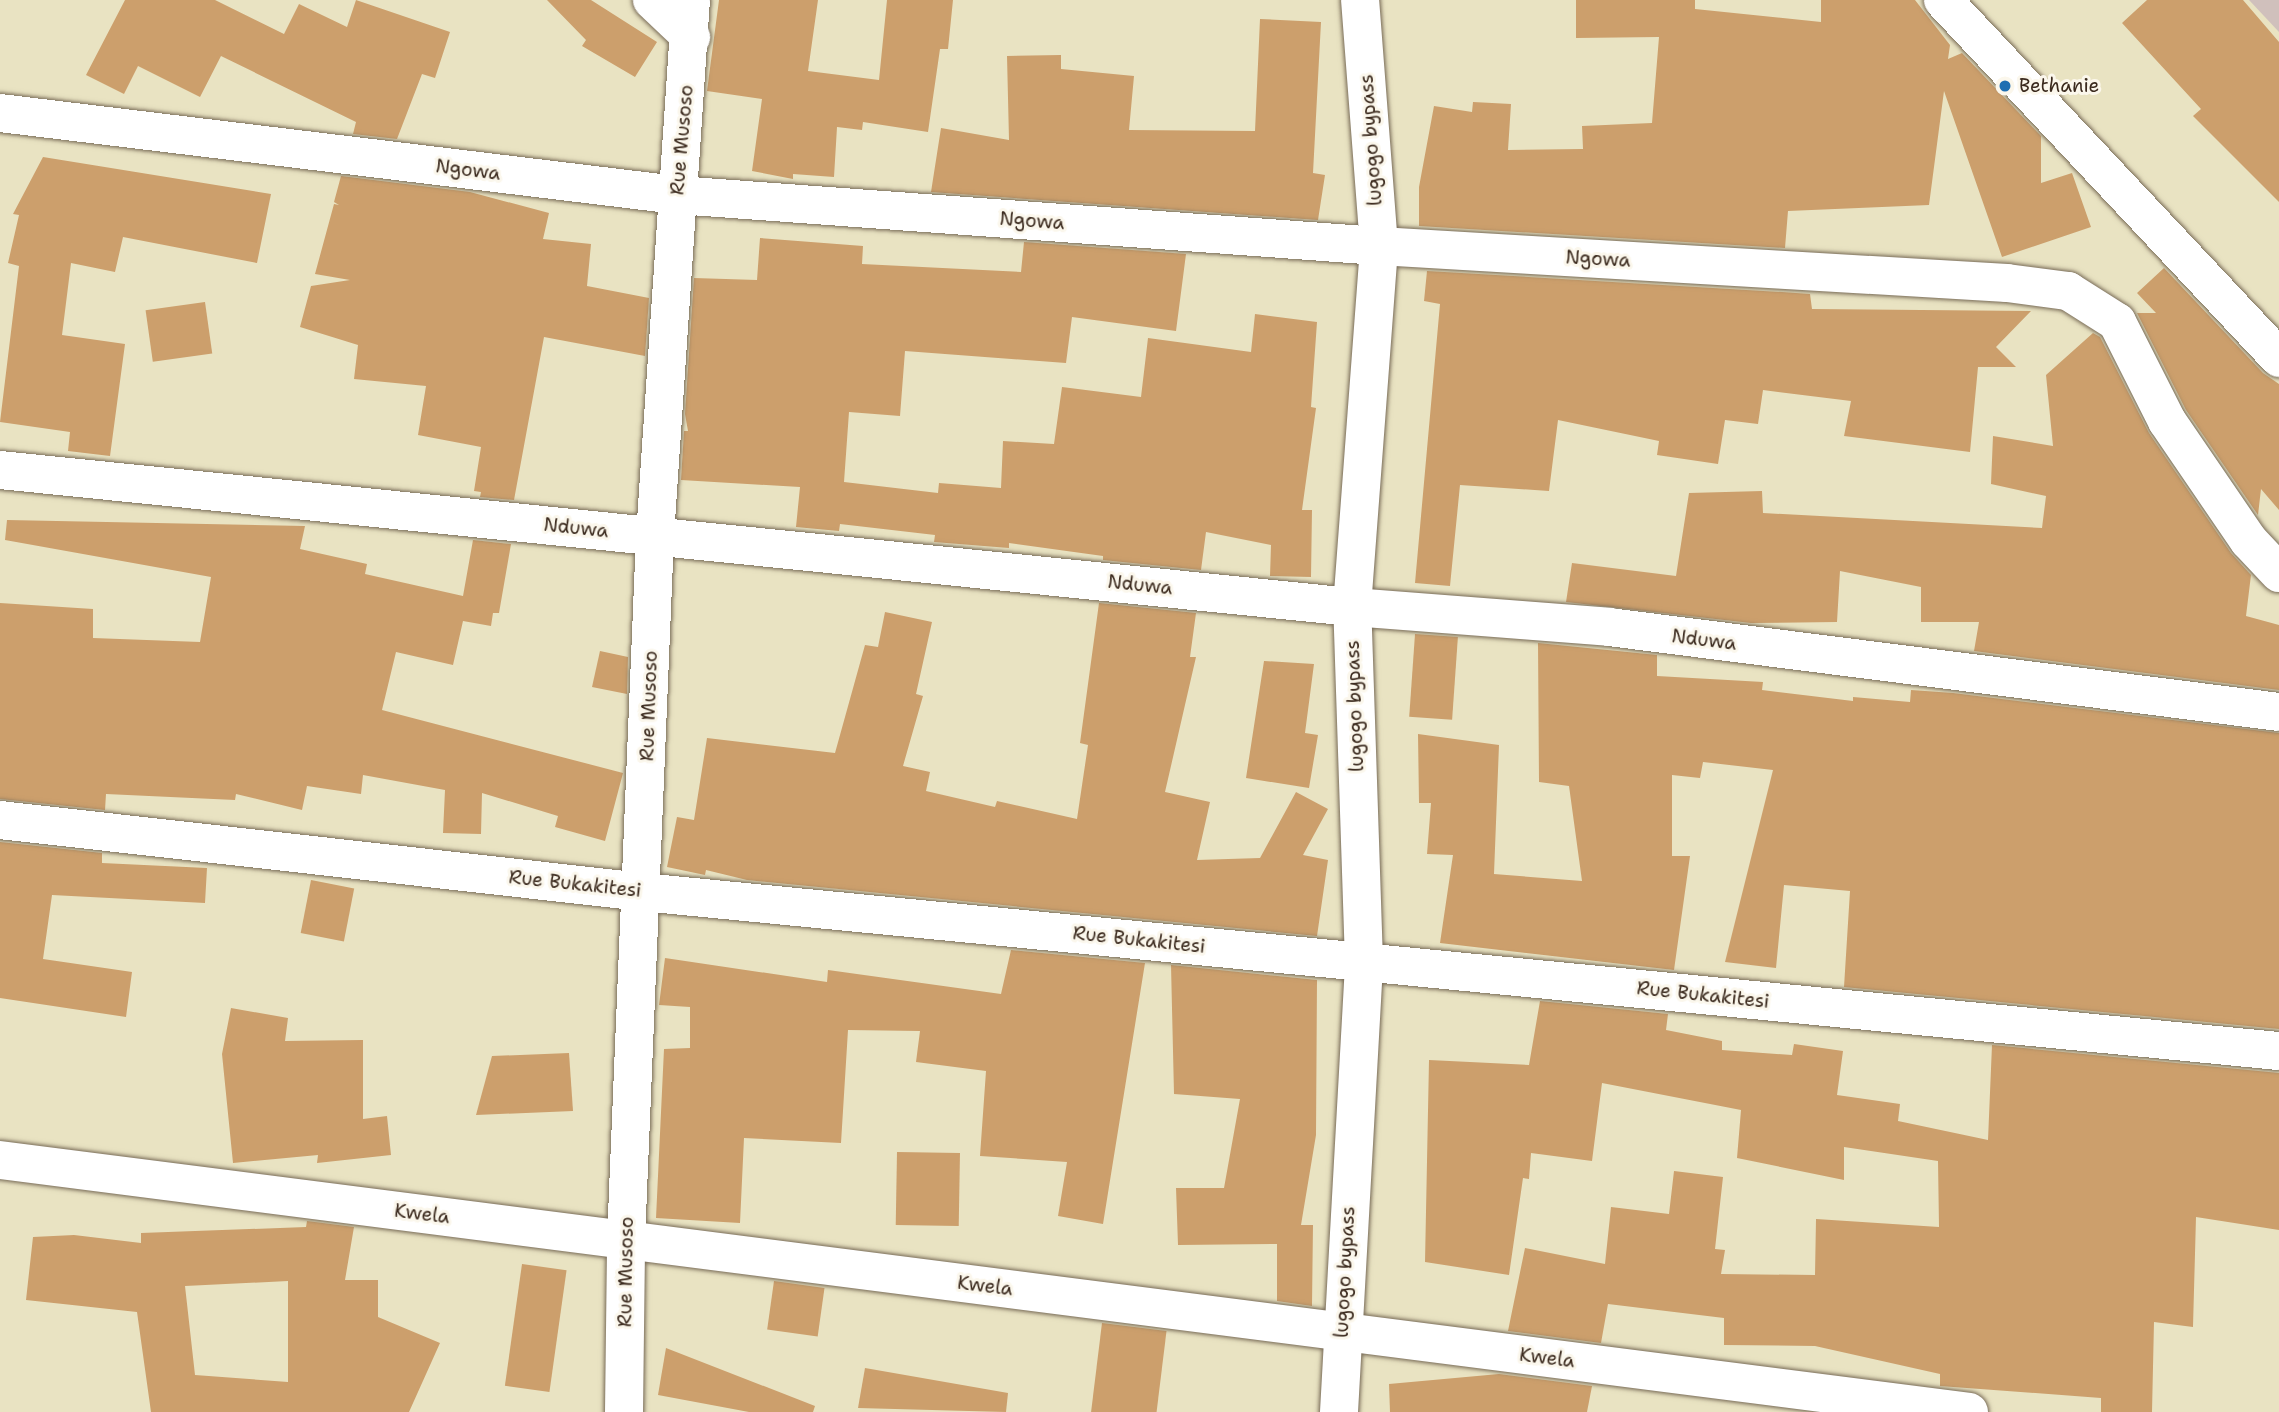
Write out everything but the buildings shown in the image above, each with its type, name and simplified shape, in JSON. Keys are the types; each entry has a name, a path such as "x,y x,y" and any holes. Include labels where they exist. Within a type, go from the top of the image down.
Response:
{"street":[{"path":"652,0 691,37"},
{"name":"Rue Musoso","path":"624,1412 626,1240 655,536 677,195 691,37 691,0"},
{"name":"lugogo bypass","path":"1339,1412 1341,1331 1364,962 1352,607 1379,246 1360,0"},
{"path":"1943,0 2279,358"},
{"name":"Ngowa","path":"0,113 677,195 1379,246 2007,283 2068,291 2117,322 2167,421 2249,541 2279,573"},
{"name":"Nduwa","path":"0,470 1352,607 1609,627 2279,712"},
{"name":"Rue Bukakitesi","path":"0,820 642,892 2279,1051"},
{"name":"Kwela","path":"0,1160 1969,1412"}],"shaded area":[{"path":"2249,0 2279,0 2279,32"}],"place":[{"name":"Bethanie","path":"2005,86"}]}
